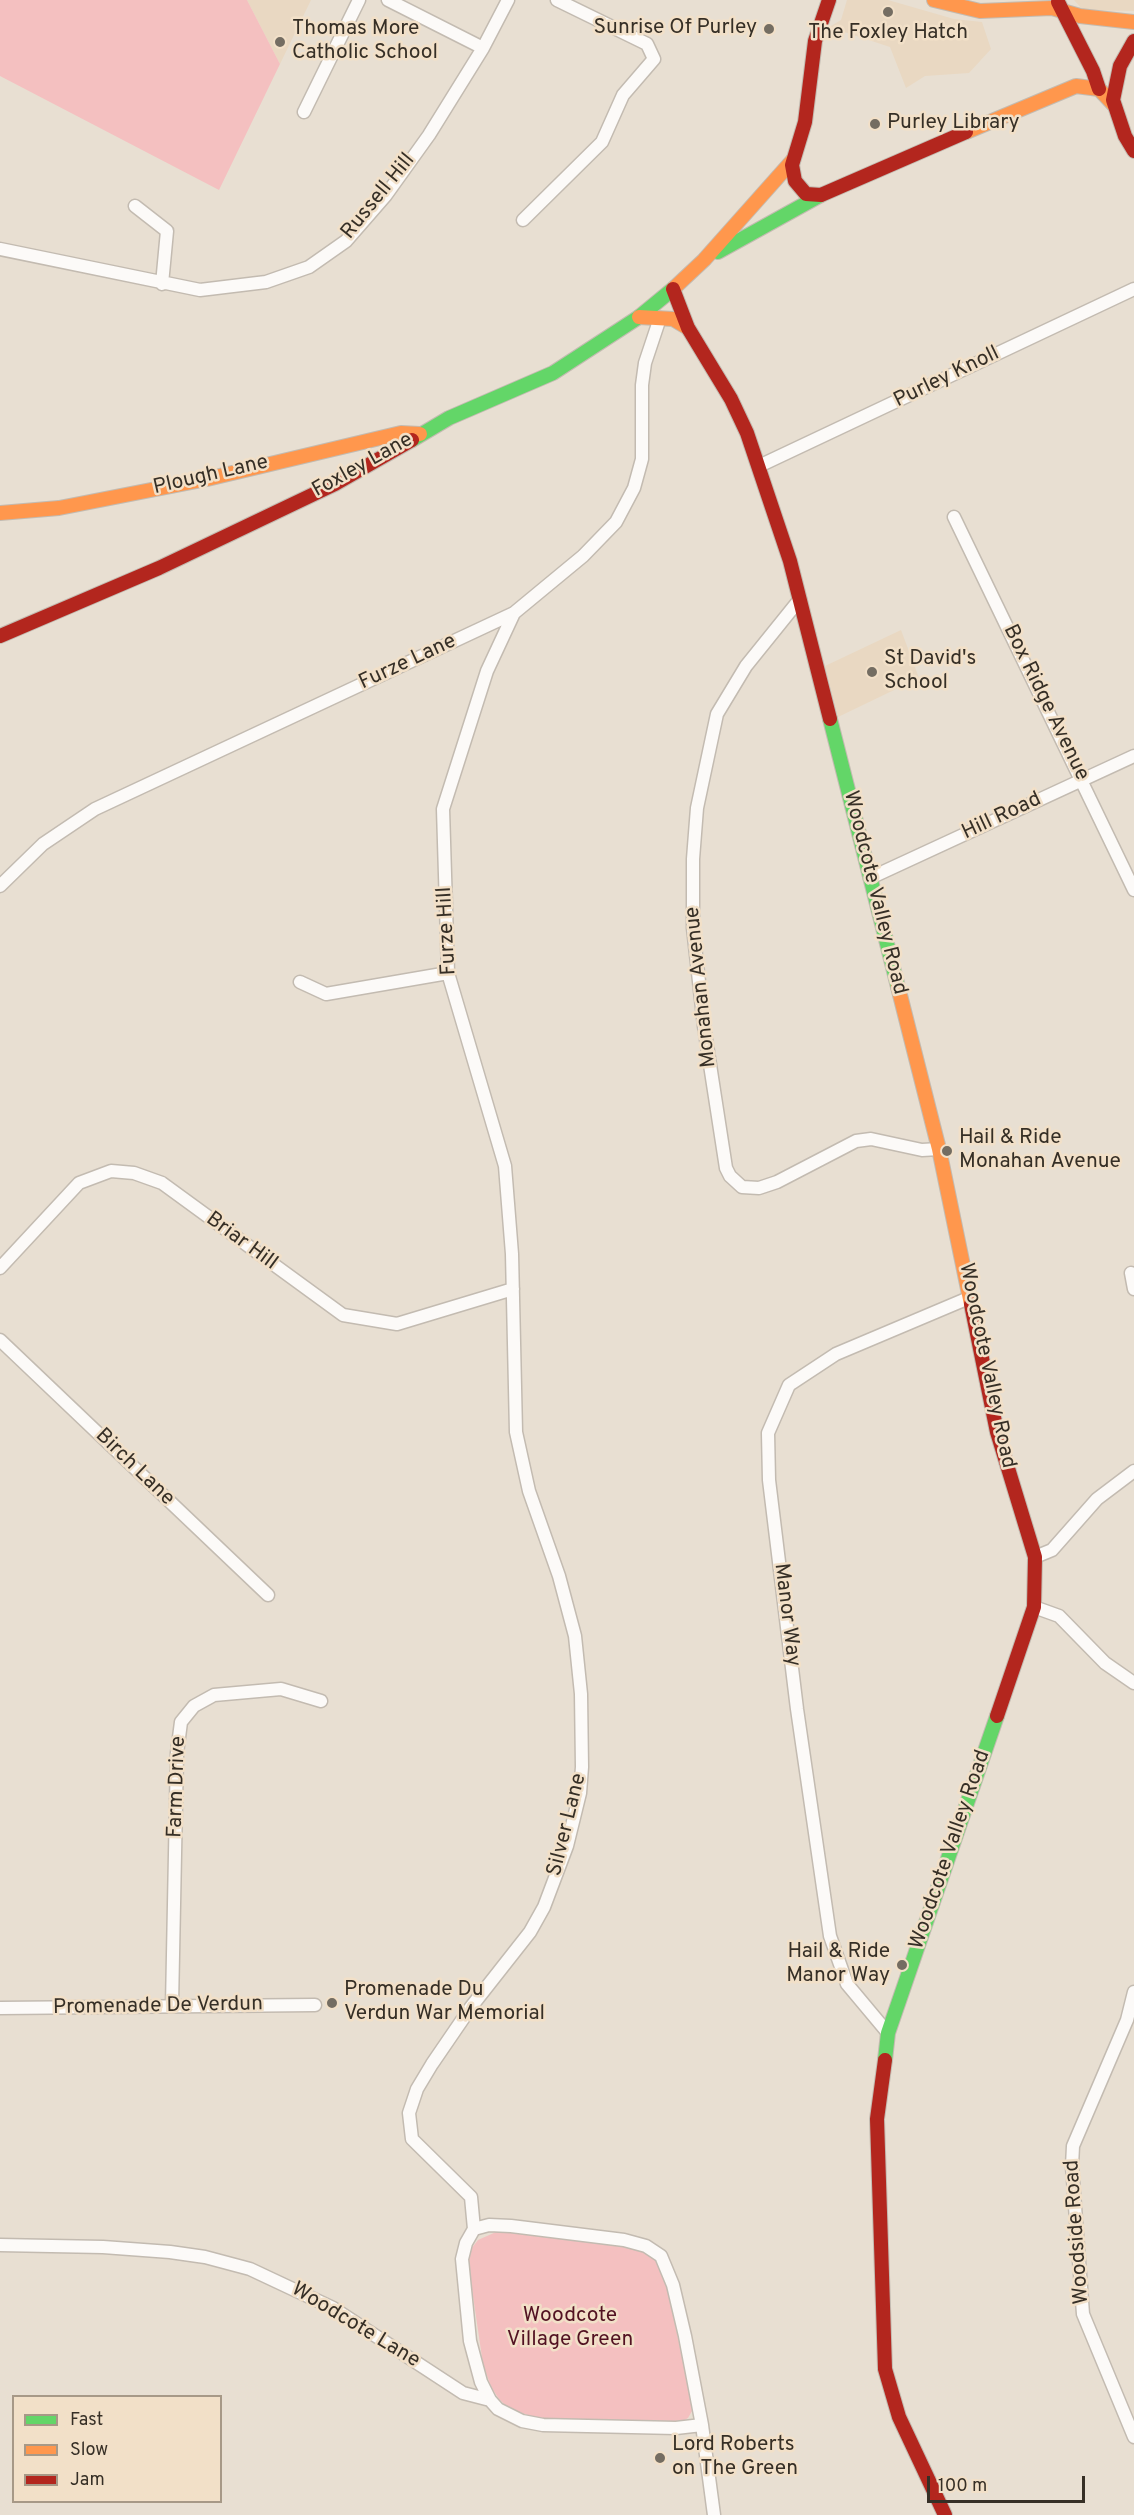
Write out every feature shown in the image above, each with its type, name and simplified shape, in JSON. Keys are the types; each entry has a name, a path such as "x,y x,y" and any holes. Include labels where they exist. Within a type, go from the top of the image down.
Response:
{"main road":[{"path":"821,195 809,196 800,190 791,169 801,138 815,41 829,0"},
{"path":"934,0 980,11 1059,5 1080,16 1134,22"},
{"path":"1059,5 1093,71 1099,89 1117,111 1134,121"},
{"path":"1134,41 1120,66 1114,92 1125,136 1134,151"},
{"path":"704,261 821,195 1037,99 1076,86 1099,89"},
{"path":"704,261 793,160"},
{"name":"Foxley Lane","path":"0,636 159,568 335,484 420,434 480,403 553,373 639,317 704,261"},
{"name":"Woodcote Valley Road","path":"673,289 688,328 739,414 759,466 800,599 939,1149 997,1432 1035,1557 1034,1607 888,2033 878,2119 885,2369 899,2417 945,2515"},
{"path":"639,317 678,320 688,328"},
{"name":"Plough Lane","path":"0,513 71,506 207,479 400,433 420,434"}],"street":[{"path":"304,112 359,0"},
{"path":"388,0 483,48"},
{"name":"Russell Hill","path":"0,249 200,290 266,282 309,267 346,241 386,195 429,135 483,48 508,0"},
{"path":"523,220 602,142 623,95 654,59 647,44 557,0"},
{"path":"135,206 166,231 162,284"},
{"name":"Purley Knoll","path":"759,466 1134,290"},
{"name":"Furze Lane","path":"0,885 43,844 95,809 514,613 601,540 627,505 642,459 642,385 645,363 660,318"},
{"name":"Box Ridge Avenue","path":"954,517 1083,780 1134,890"},
{"name":"Monahan Avenue","path":"800,599 746,666 717,714 697,808 693,859 693,928 704,1026 726,1168 730,1176 742,1186 759,1188 777,1182 856,1141 871,1139 922,1150 939,1149"},
{"name":"Furze Hill","path":"513,1289 505,1166 448,973 443,808 487,671 514,613"},
{"name":"Hill Road","path":"870,878 1134,756"},
{"path":"300,982 326,994 448,973"},
{"name":"Briar Hill","path":"0,1268 80,1183 111,1171 134,1173 162,1183 343,1315 397,1324 513,1289"},
{"path":"1131,1273 1134,1289"},
{"name":"Silver Lane","path":"474,2229 471,2197 412,2139 409,2113 417,2089 432,2064 471,2007 530,1932 544,1907 567,1846 580,1794 582,1767 581,1694 575,1636 559,1576 529,1491 516,1432 513,1289"},
{"name":"Manor Way","path":"888,2033 847,1984 830,1936 775,1526 768,1433 789,1385 836,1354 971,1297"},
{"name":"Birch Lane","path":"0,1340 268,1595"},
{"path":"1035,1557 1052,1550 1097,1499 1134,1471"},
{"path":"1034,1607 1059,1616 1106,1663 1134,1683"},
{"name":"Farm Drive","path":"172,2005 177,1753 182,1722 194,1706 214,1695 281,1689 321,1701"},
{"name":"Woodside Road","path":"1134,1992 1131,2025 1073,2146 1072,2166 1083,2314 1134,2438"},
{"name":"Promenade De Verdun","path":"0,2008 315,2005"},
{"path":"702,2426 676,2428 543,2425 509,2416 490,2400 473,2357 463,2271 463,2250 474,2229 489,2225 523,2228 640,2243 657,2252 665,2262 673,2285 702,2426 714,2515"},
{"name":"Woodcote Lane","path":"0,2245 103,2247 159,2251 205,2257 250,2269 333,2307 462,2393 490,2400"}],"shaded area":[{"name":"Thomas More Catholic School","path":"247,0 311,0 280,64"},
{"path":"847,0 888,0 954,19 982,22 991,49 969,73 925,76 906,88 890,47 829,27 841,20"},
{"path":"1074,0 1134,0 1134,11 1083,10"},
{"name":"St David's School","path":"901,630 919,678 838,717 825,666"}],"green space":[{"path":"0,0 247,0 280,64 219,190 0,76"},
{"name":"Woodcote Village Green","path":"511,2231 632,2247 640,2249 655,2259 665,2280 692,2401 692,2411 688,2418 683,2421 660,2422 535,2418 507,2407 499,2399 491,2387 483,2364 468,2262 471,2249 478,2240 496,2232"}],"traffic: fast":[{"path":"718,252 821,195"},
{"path":"412,440 449,418 553,373 639,317 673,289"},
{"path":"830,719 898,987"},
{"path":"885,2060 888,2033 997,1716"}],"traffic: slow":[{"path":"934,0 980,11 1052,8 1080,16 1134,22"},
{"path":"966,132 1076,86 1099,89 1114,105"},
{"path":"673,289 704,260 793,160"},
{"path":"639,317 673,319 688,328"},
{"path":"0,513 59,508 207,479 401,433 420,434"},
{"path":"898,987 939,1149 971,1304"}],"traffic: jam":[{"path":"829,0 815,41 805,122 792,165 795,181 806,194 821,195 966,132"},
{"path":"1058,2 1093,71 1099,89"},
{"path":"1134,41 1120,66 1113,100 1125,136 1134,151"},
{"path":"673,289 688,328 731,399 747,433 790,561 830,719"},
{"path":"0,636 159,568 335,484 412,440"},
{"path":"971,1304 997,1432 1035,1557 1034,1607 997,1716"},
{"path":"885,2060 877,2119 885,2369 899,2417 945,2515"}],"place":[{"name":"The Foxley Hatch","path":"888,12"},
{"name":"Sunrise Of Purley","path":"769,29"},
{"name":"Thomas More Catholic School","path":"280,42"},
{"name":"Purley Library","path":"875,124"},
{"name":"St David's School","path":"872,672"},
{"name":"Hail & Ride Monahan Avenue","path":"947,1151"},
{"name":"Hail & Ride Manor Way","path":"902,1965"},
{"name":"Promenade Du Verdun War Memorial","path":"332,2003"},
{"name":"Lord Roberts on The Green","path":"660,2458"}]}
